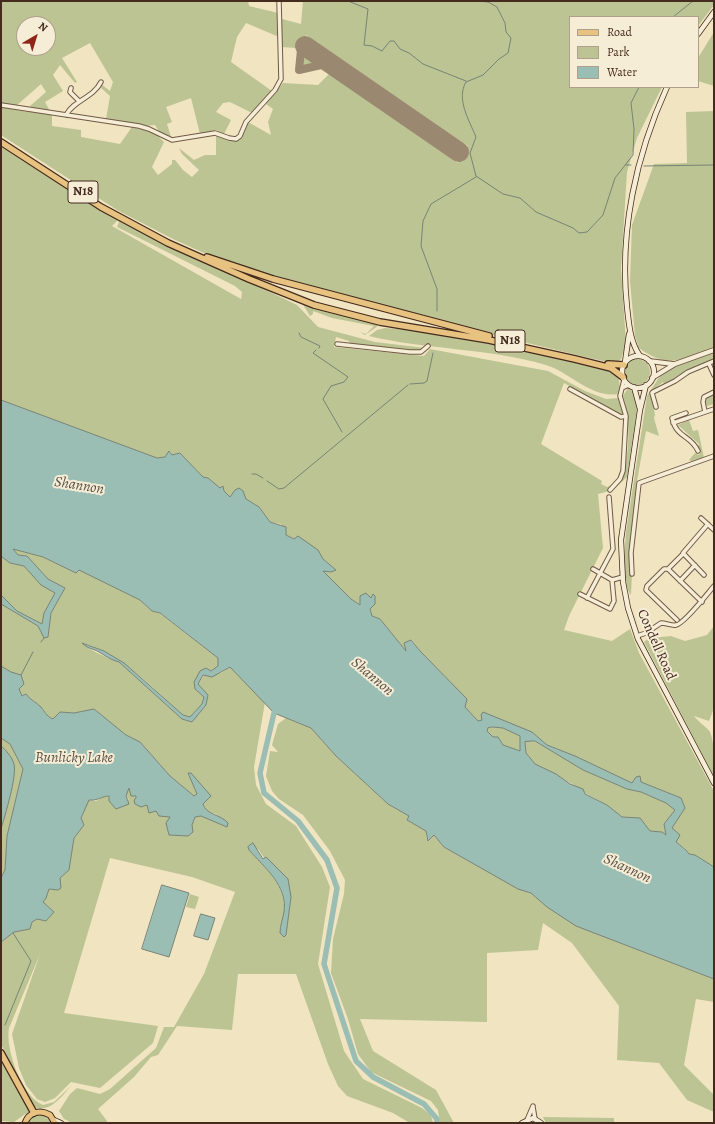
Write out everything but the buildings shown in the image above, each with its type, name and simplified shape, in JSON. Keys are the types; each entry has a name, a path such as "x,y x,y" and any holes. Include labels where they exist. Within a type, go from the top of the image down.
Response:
{"highway":[{"name":"N18","path":"1,138 119,214 169,240 212,259 273,279 418,318 614,366 624,364"},
{"name":"N18","path":"1,142 101,207 162,240 208,262 314,305 380,322 489,340 575,359 611,368 624,378"},
{"path":"1,1053 34,1112"}],"main road":[{"path":"699,33 714,12"},
{"path":"630,330 624,364 624,378 629,385 634,387 646,385 652,378 653,367 650,361 640,356 636,350 630,330 626,292 626,239 642,152 667,88"},
{"path":"624,364 633,357 640,356"},
{"name":"Condell Road","path":"646,385 640,410 621,540 623,577 627,602 637,636 659,681 714,783"},
{"path":"634,387 640,410"},
{"path":"20,1123 26,1121 34,1112 47,1113 54,1121 61,1123"},
{"path":"524,1122 535,1119 541,1123"}],"street":[{"path":"1,105 149,129 172,140 215,133 229,138 239,137 246,122 275,90 281,79 279,1"},
{"path":"66,115 69,109 79,101 88,98 101,82"},
{"path":"71,88 70,92 79,101"},
{"path":"337,344 410,352 422,352 428,346"},
{"path":"652,378 674,364 714,350"},
{"path":"650,361 674,364"},
{"path":"656,407 652,394 653,392 675,381 688,372 714,361"},
{"path":"709,364 714,375"},
{"path":"610,490 620,479 623,471 626,416 620,396 624,378"},
{"path":"622,388 629,385"},
{"path":"570,389 621,417 626,416"},
{"path":"705,412 703,402 704,397 714,392"},
{"path":"673,423 714,409"},
{"path":"686,413 672,418 673,423 676,430 695,445 698,451"},
{"path":"632,574 631,553 639,483 714,456"},
{"path":"588,598 613,549 610,497"},
{"path":"701,518 714,530"},
{"path":"677,620 646,588 664,569 668,569 683,554 684,549 708,524"},
{"path":"683,554 704,575"},
{"path":"680,581 694,565"},
{"path":"593,569 612,580 623,577"},
{"path":"668,569 702,602"},
{"path":"580,594 610,609 614,601 612,580"},
{"path":"637,636 646,633 661,623 675,625 679,624 702,602 714,586"},
{"path":"668,620 672,615"},
{"path":"524,1122 533,1106 535,1119"}],"green space":[{"path":"1,1 248,1 249,6 278,13 279,37 246,23 237,37 231,62 272,91 252,113 230,102 223,103 216,112 231,120 224,134 216,130 200,134 191,98 166,107 172,122 167,124 171,137 160,133 155,125 145,126 106,119 110,96 100,87 101,84 110,91 113,82 90,43 62,58 77,82 75,83 60,65 53,75 63,91 45,102 50,111 31,108 30,106 46,92 41,84 16,106 1,103"},
{"path":"303,1 714,1 714,5 699,25 699,16 569,16 569,88 662,88 637,138 627,172 621,268 626,343 621,359 615,364 456,326 226,263 173,239 117,210 1,135 1,107 52,114 52,126 81,130 81,137 120,144 132,127 155,133 164,142 152,167 158,175 172,164 172,160 175,160 183,170 192,177 199,170 182,154 179,148 194,160 205,155 216,155 216,134 228,140 237,140 243,135 248,122 271,135 268,122 273,109 266,104 283,83 318,85 330,73 458,163 468,146 306,35 296,48 282,47 282,19 301,24"},
{"path":"714,32 714,86 699,81 699,56"},
{"path":"306,49 325,63 304,67 304,64 301,65 302,51"},
{"path":"714,111 714,347 684,358 667,361 650,355 639,348 635,336 630,281 632,225 654,164 687,163 686,112"},
{"path":"1,145 115,217 297,305 318,327 375,342 425,348 410,351 389,350 350,344 349,341 336,337 334,347 424,356 430,349 548,371 585,391 606,399 619,398 624,413 620,415 564,383 541,444 602,481 601,484 607,487 621,481 624,471 628,450 628,428 626,407 623,396 628,388 635,393 638,402 627,477 613,490 598,494 603,548 569,616 564,630 612,641 630,629 639,653 714,791 714,867 695,855 689,854 686,849 676,842 672,828 685,808 681,798 640,782 636,777 633,784 575,756 547,745 532,732 482,720 478,721 465,707 451,683 421,652 412,640 407,652 380,619 372,616 370,609 371,598 368,596 360,605 351,599 322,570 336,570 323,559 318,550 286,535 281,524 270,522 259,507 246,499 244,494 235,490 231,498 224,491 223,487 220,489 208,478 203,477 180,453 172,455 170,451 165,457 157,458 1,400","holes":["118,220 119,222 117,227 235,286 242,292 241,299 112,226"]},
{"path":"302,303 382,323 365,335 360,332 366,334 374,326 332,318 313,311 313,314 310,316"},
{"path":"385,328 437,332 533,350 614,371 618,375 620,387 618,394 599,393 555,368 524,359 391,341 369,336 377,330"},
{"path":"714,352 714,359 711,361 684,372 664,385 663,382 651,392 655,415 654,418 659,436 646,431 636,486 631,595 626,583 625,574 626,532 647,396 666,370"},
{"path":"637,359 646,363 650,372 646,381 637,385 628,381 624,372 628,363"},
{"path":"714,394 714,404 707,406 705,402 706,398"},
{"path":"689,420 693,431 698,430 704,458 693,462 689,460 695,453 699,455 701,452 698,447 699,444 678,425"},
{"path":"12,548 43,557 76,573 79,569 140,600 152,611 159,613 218,658 218,666 211,671 206,668 195,689 204,697 202,704 190,717 183,715 124,664 98,648 83,643 105,657 119,662 182,719 192,722 206,705 208,695 198,684 204,675 221,673 230,667 265,702 254,767 256,785 266,804 296,826 322,867 330,887 318,964 344,1051 363,1079 422,1108 431,1115 433,1123 410,1123 393,1113 347,1096 338,1086 328,1064 296,974 238,974 232,1030 177,1026 158,1055 151,1057 134,1077 98,1109 107,1121 105,1123 70,1123 64,1119 59,1111 70,1094 77,1088 100,1094 110,1089 156,1048 164,1027 174,1027 204,974 235,892 192,877 110,858 64,1013 158,1026 153,1043 100,1088 71,1082 55,1098 45,1102 37,1099 26,1085 19,1068 12,1034 40,954 9,1028 8,1037 12,1059 28,1093 43,1105 54,1102 72,1085 59,1099 49,1106 38,1108 32,1106 1,1044 1,942 14,932 30,929 32,922 37,919 46,921 54,912 43,902 49,889 58,890 60,878 69,870 74,838 84,825 81,818 88,800 96,801 105,796 129,800 126,796 129,788 131,793 136,796 135,804 141,806 147,804 170,817 170,835 188,836 193,832 192,825 195,817 201,816 227,827 216,814 207,812 188,774 197,794 194,796 170,776 140,742 126,735 94,709 74,713 60,712 53,719 26,694 22,696 11,672 1,666 1,604 38,626 45,638 48,636 51,613 65,588 48,579 27,556 18,555","holes":["248,847 258,849 291,897 286,935 280,933 284,912 282,894 273,878"]},
{"path":"1,556 10,563 24,566 41,585 55,593 44,613 42,624 17,611 1,595"},
{"path":"714,626 714,708 709,721 694,716 710,732 712,737 714,777 644,642 651,636 652,638 671,636 685,641 707,635"},
{"path":"286,718 311,728 336,756 388,804 409,816 407,820 426,831 427,839 429,841 434,835 444,847 518,888 531,893 547,907 610,939 714,979 714,1002 696,999 684,1065 714,1095 714,1112 687,1100 659,1063 617,1060 619,1006 572,943 543,923 538,950 487,953 487,1022 360,1019 373,1051 436,1090 454,1123 440,1123 438,1110 431,1101 371,1072 358,1054 348,1019 331,973 333,939 344,894 345,880 330,851 303,815 279,799 272,791 266,776 270,751 278,752 272,745 278,724"},
{"path":"488,728 503,728 520,736 520,751 503,745 498,737 493,737 487,731"},
{"path":"1,738 10,744 23,769 7,836 5,870 1,878 1,829 12,785 14,765 1,746"},
{"path":"535,741 583,770 627,789 641,792 666,803 675,810 664,824 666,835 662,832 650,831 640,818 622,817 607,805 535,764 526,753 525,742"},
{"path":"190,894 199,897 195,909 186,907"},
{"path":"1,1054 31,1110 14,1122 2,1121"},
{"path":"34,1114 40,1114 49,1118 52,1123 27,1123"},
{"path":"543,1117 614,1118 614,1123 546,1123"}],"water":[{"name":"Shannon","path":"1,400 157,458 165,457 169,451 172,455 180,453 203,477 208,478 220,488 223,486 224,491 230,497 235,490 239,488 243,491 246,499 259,507 270,522 286,527 286,535 294,539 298,536 318,550 323,559 336,570 331,572 323,571 351,599 360,605 360,596 366,593 371,598 373,594 375,596 375,604 370,609 372,616 380,619 406,651 404,643 411,640 467,699 465,707 478,721 482,720 481,715 483,712 532,732 547,745 575,756 632,783 636,777 640,776 641,782 681,798 685,808 672,828 680,835 676,842 689,854 695,855 714,867 714,979 576,926 547,907 531,893 518,889 444,847 434,835 428,841 426,831 407,820 409,816 388,804 336,756 311,728 274,713 230,667 212,677 203,675 198,684 208,695 206,705 192,722 182,719 119,662 82,643 104,651 124,663 183,715 190,717 202,704 204,697 195,689 194,682 200,671 206,668 211,671 218,666 218,658 160,613 152,611 140,600 79,570 76,573 43,557 13,549 18,555 27,556 48,579 65,588 51,613 48,637 44,638 38,626 1,604 1,595 17,611 42,624 44,613 55,593 41,585 24,566 10,563 1,556","holes":["488,728 503,728 520,736 520,751 503,745 498,737 493,737 487,731","535,741 583,770 627,789 641,792 666,803 675,810 664,824 666,835 662,832 650,831 640,818 622,817 607,805 585,794 583,789 570,784 556,774 535,764 526,753 525,742"]},
{"name":"Bunlicky Lake","path":"1,666 11,672 21,675 24,684 19,689 22,696 26,694 53,719 60,712 74,713 94,709 126,735 140,742 170,776 194,796 197,794 188,773 191,773 211,796 203,804 205,808 225,820 228,823 227,827 201,816 195,817 192,825 193,832 188,836 169,835 166,823 170,817 159,816 156,811 149,813 147,805 141,807 135,804 134,800 136,796 131,796 129,788 126,796 129,804 116,809 109,801 109,796 89,800 81,818 84,825 74,838 69,870 60,878 61,888 58,890 49,889 43,902 54,912 46,921 37,919 32,922 30,929 14,932 1,942 1,878 5,870 7,836 23,769 10,744 1,738"},
{"name":"Bunlicky Lake","path":"1,746 12,759 14,764 14,778 1,829"},
{"path":"253,843 263,859 266,857 288,879 291,897 286,935 284,937 280,933 284,912 282,894 279,885 268,870 249,850 248,847"},
{"path":"162,885 189,893 169,957 142,949"},
{"path":"201,914 215,918 208,940 194,936"}],"waterway":[{"path":"348,1 368,9 364,45 372,46 382,51 390,41 394,41 400,49 409,53 423,64 466,81"},
{"path":"476,176 470,153 476,137 465,110 462,95 463,89 466,82 483,75 499,59 508,53 511,38 506,32 505,23 497,7 488,2 478,1"},
{"path":"674,16 693,1"},
{"path":"476,176 503,194 520,198 536,212 573,228 579,233 587,232 603,215 615,178 633,155 634,129 631,103 638,88"},
{"path":"626,165 631,165"},
{"path":"644,166 714,165"},
{"path":"437,311 437,289 421,246 423,221 431,204 476,177"},
{"path":"299,333 301,337 320,346 319,348"},
{"path":"316,350 313,353 348,377 344,382 331,386 323,399 342,432"},
{"path":"410,384 424,383 427,381 433,353"},
{"path":"267,481 279,489 284,488 408,385"},
{"path":"252,474 256,474 263,478"},
{"path":"41,642 44,638"},
{"path":"21,675 33,652"},
{"path":"277,707 274,713 260,773 264,793 298,821 327,860 337,888 324,964 356,1061 373,1077 424,1104 437,1119 437,1123"},
{"path":"5,1025 31,961 13,933"}],"taxiway":[{"path":"305,46 301,50 299,70 330,63"}],"runway":[{"path":"305,46 459,152"}]}
